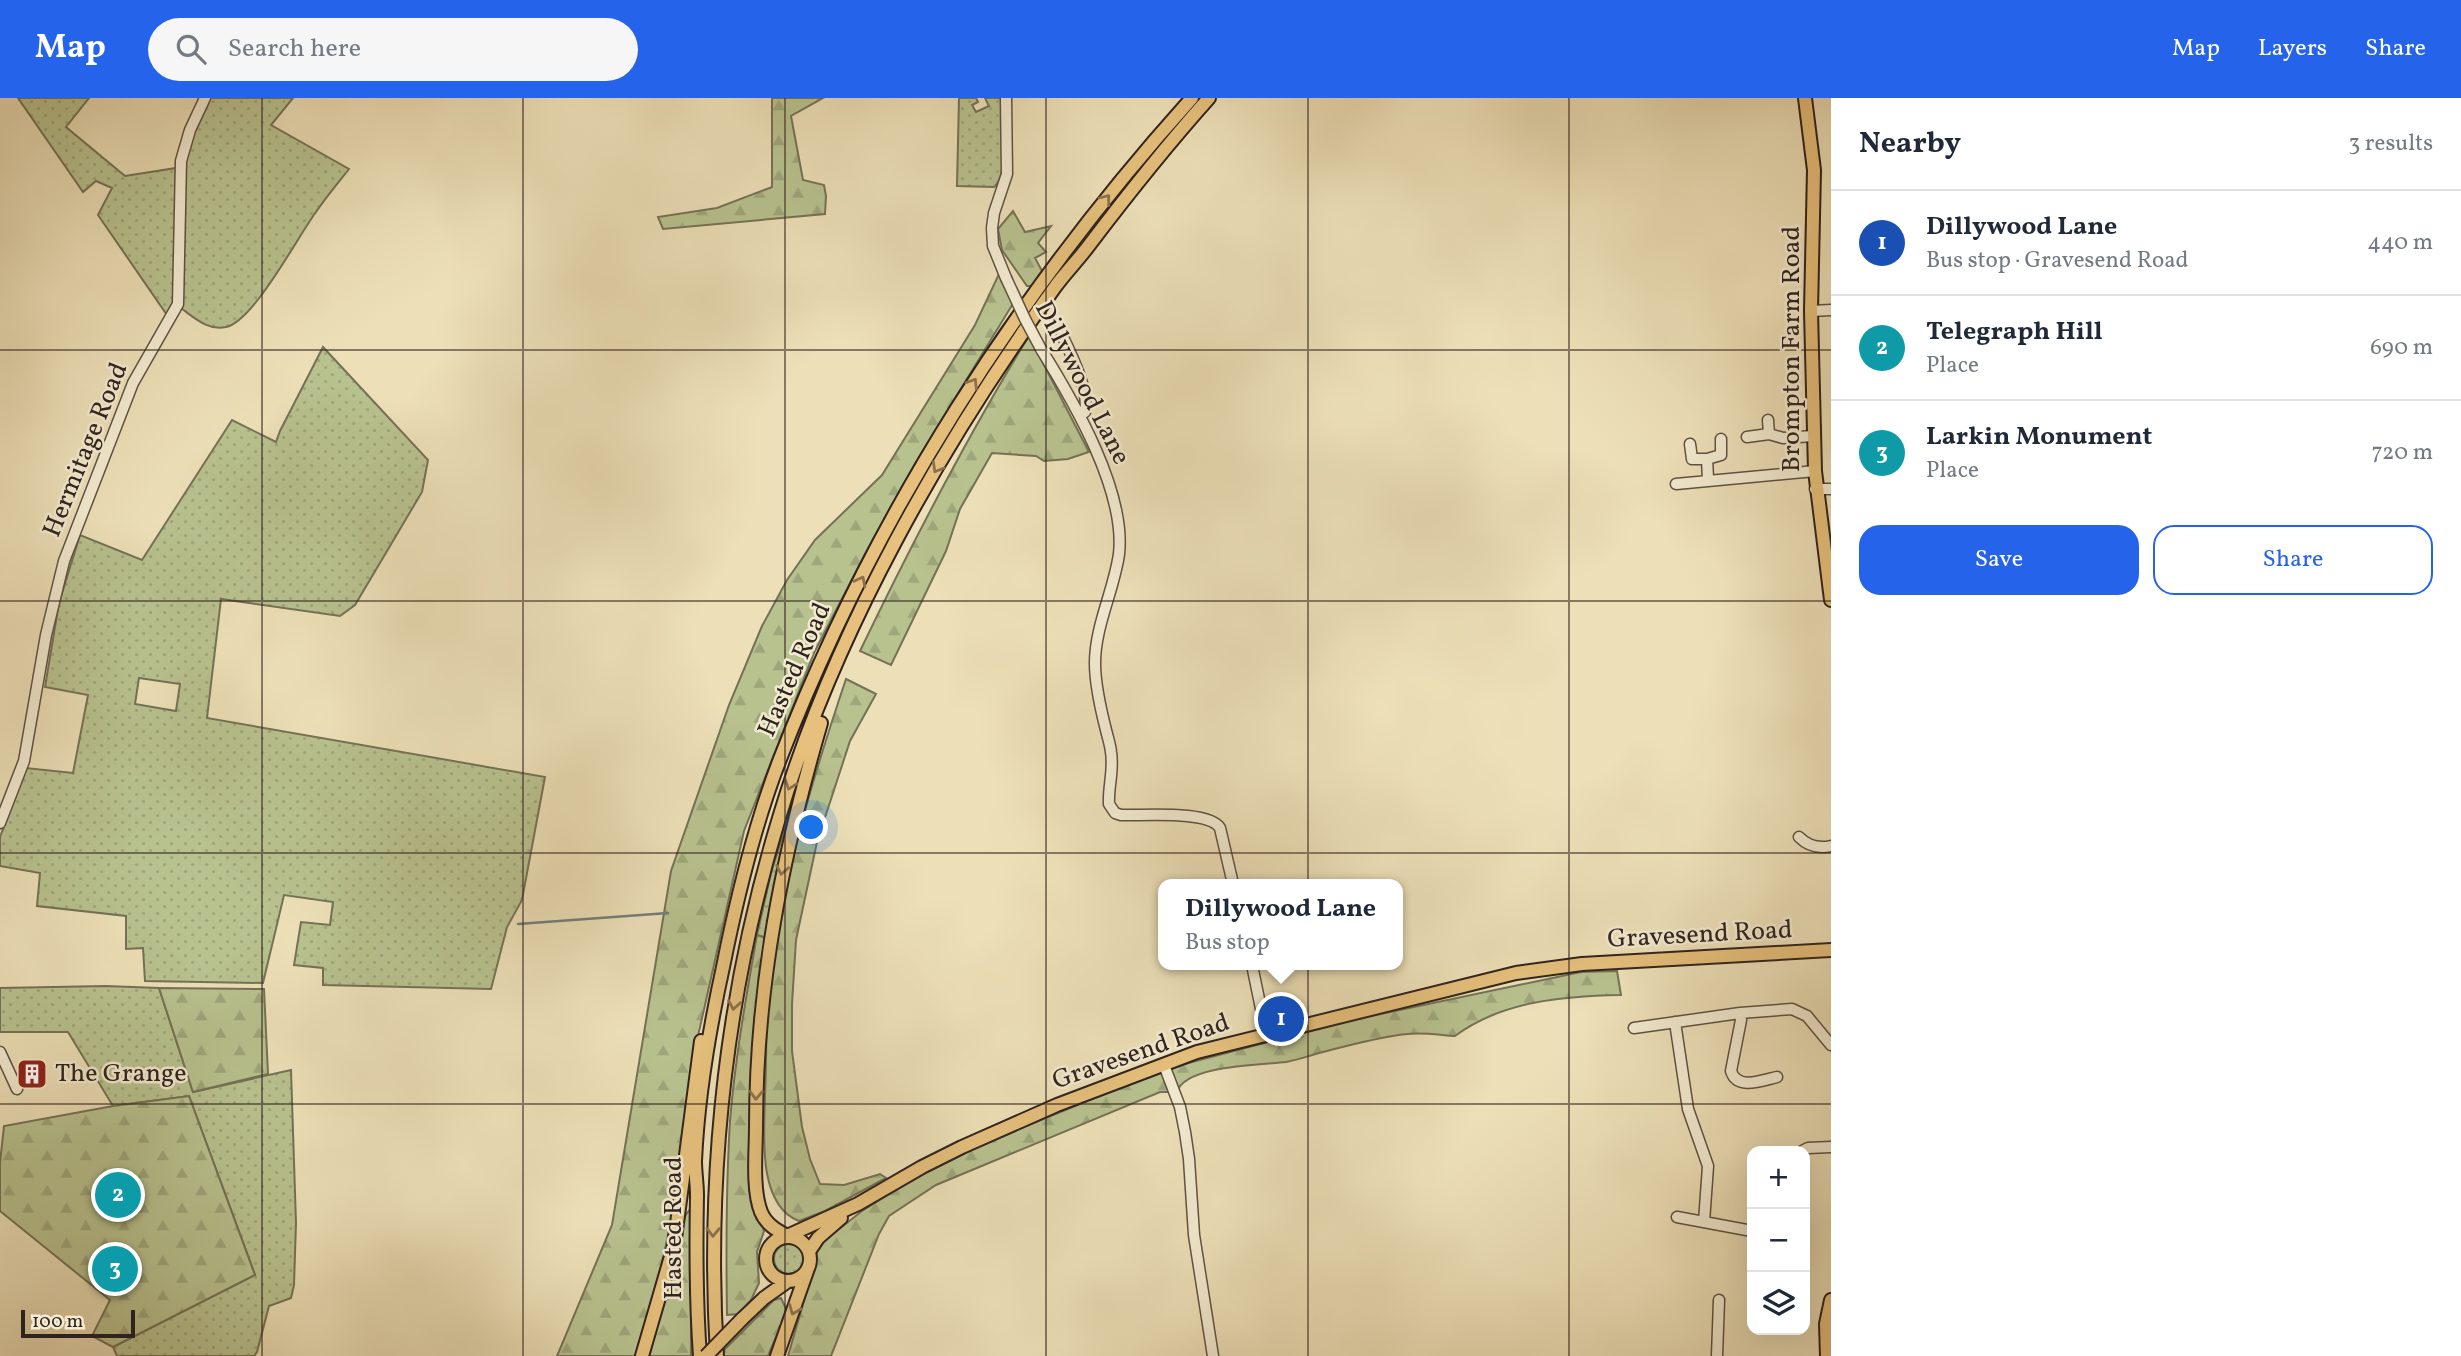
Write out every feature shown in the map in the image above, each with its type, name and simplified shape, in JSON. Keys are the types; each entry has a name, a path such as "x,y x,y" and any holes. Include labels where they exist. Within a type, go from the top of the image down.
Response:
{"main road":[{"name":"Hasted Road","path":"700,1356 696,1296 695,1164 701,1097 711,1023 735,910 779,760 833,636 896,512 944,429 1045,277 1130,168 1192,98"},
{"name":"Hasted Road","path":"717,1356 713,1272 715,1177 724,1073 736,996 754,912 778,820 800,757 838,662 873,587 910,516 991,381 1057,285 1141,176 1209,98"},
{"name":"Brompton Farm Road","path":"1805,98 1814,170 1811,311 1815,489 1831,600"},
{"path":"777,1356 803,1286 810,1250 802,1241 770,1225 762,1215 758,1203 756,1111 759,1031 766,961 784,860 838,662"},
{"path":"642,1356 674,1246 697,1063 721,939 751,828 779,760"},
{"name":"Gravesend Road","path":"788,1236 858,1204 962,1147 1057,1105 1197,1052 1266,1033 1481,981 1547,969 1676,958 1831,950"},
{"name":"Gravesend Road","path":"810,1250 826,1230 858,1204"},
{"path":"741,1319 762,1292 767,1268 765,1255 769,1246 788,1236"},
{"path":"706,1356 764,1298 788,1281 801,1276 809,1264"},
{"path":"767,1268 776,1279 788,1281"},
{"path":"1827,1356 1825,1332 1831,1300"}],"street":[{"name":"Hermitage Road","path":"0,823 24,761 46,635 64,561 132,383 178,304 181,161 190,130 205,98"},
{"name":"Dillywood Lane","path":"1006,98 1006,174 994,213 993,246 1025,320 1079,415 1117,508 1120,533 1118,557 1095,661 1101,708 1111,749 1113,771 1109,804 1115,813 1121,815 1208,818 1216,822 1220,828 1232,879"},
{"path":"1811,311 1831,310"},
{"path":"1062,335 1080,378 1087,405 1085,412 1079,415"},
{"path":"1768,420 1769,434"},
{"path":"1747,437 1769,434 1783,438 1813,436"},
{"path":"1688,448 1692,459 1707,459 1720,455 1723,443"},
{"path":"1707,459 1708,479"},
{"path":"1676,484 1815,471"},
{"path":"1815,489 1831,489"},
{"path":"1799,836 1808,844 1821,848 1831,846"},
{"path":"1803,856 1808,844"},
{"path":"1253,970 1266,1033"},
{"path":"1634,1028 1740,1013 1799,1011 1814,1023 1831,1045"},
{"path":"1740,1013 1731,1071 1733,1077 1741,1083 1777,1077"},
{"path":"1675,1022 1688,1108 1708,1166 1704,1222"},
{"path":"0,1052 17,1088"},
{"path":"1164,1065 1180,1107 1185,1132 1194,1235 1213,1356"},
{"path":"1810,1148 1831,1147"},
{"path":"1677,1217 1747,1230"},
{"path":"1717,1356 1719,1300"}],"green space":[{"path":"18,98 89,98 66,127 125,176 176,168 178,294 167,315 98,215 112,188 96,181 83,192"},
{"path":"209,98 293,98 271,125 349,169 320,206 262,294 237,321 220,328 203,323 182,309 184,157"},
{"path":"772,98 823,98 791,116 803,180 824,185 825,214 663,229 658,217 717,208 772,187"},
{"path":"959,98 976,98 978,102 972,105 976,112 989,106 985,98 1001,98 1004,158 999,180 994,187 957,186"},
{"path":"1013,211 1025,232 1051,226 1038,243 1046,252 1035,258 1042,271 1032,286 1027,286 1002,250 998,229"},
{"path":"999,274 1014,302 916,462 814,653 744,831 694,1054 674,1206 658,1283 636,1356 557,1356 612,1225 671,871 729,705 762,626 787,580 815,540 882,475 975,325"},
{"path":"1029,336 1089,452 1068,459 1044,461 1036,456 992,453 960,509 946,551 891,665 860,651 940,491"},
{"path":"323,347 428,460 422,492 355,605 340,616 221,599 207,718 545,777 522,900 507,927 491,989 323,985 323,968 294,965 301,922 330,925 333,902 284,895 263,983 145,981 143,948 126,949 126,916 37,906 40,873 0,866 0,837 26,768 73,773 88,695 45,687 59,603 80,535 142,560 232,420 276,442","holes":["139,678 180,684 176,711 135,704"]},
{"path":"846,679 876,694 850,741 817,842 796,940 792,1051 802,1127 820,1184 844,1185 880,1174 886,1178 825,1211 799,1221 785,1213 776,1200 766,1166 764,1129 768,993 791,864"},
{"path":"790,812 792,813 766,938 757,935 771,873"},
{"path":"757,935 766,938 757,1210 764,1231 757,1252 759,1283 751,1300 739,1314 727,1315 730,1121 738,1051"},
{"path":"1617,971 1621,995 1556,999 1513,1008 1473,1024 1455,1036 1419,1033 1396,1035 1286,1062 1209,1071 1183,1083 1177,1092 1160,1092 936,1185 889,1216 879,1234 831,1356 788,1356 815,1270 817,1251 825,1240 862,1211 914,1178 981,1145 1162,1070 1352,1020 1581,972"},
{"path":"0,988 159,988 193,1092 291,1070 296,1223 294,1285 291,1298 269,1306 254,1356 117,1356 113,1347 255,1275 189,1096 113,1106 68,1032 0,1032"},
{"path":"159,988 264,989 268,1074 193,1092"},
{"path":"189,1096 255,1275 113,1347 92,1336 110,1300 0,1211 0,1163 4,1126 113,1106"},
{"path":"691,1208 691,1356 649,1356 685,1216"},
{"path":"789,1244 800,1248 804,1259 800,1270 789,1274 778,1270 774,1259 778,1248"},
{"path":"781,1298 787,1311 768,1356 724,1356 723,1351 774,1300"}],"waterway":[{"path":"518,924 668,913"}],"place":[{"name":"Dillywood Lane","path":"1281,1019"},
{"name":"The Grange","path":"32,1074"},
{"name":"Telegraph Hill","path":"118,1195"},
{"name":"Larkin Monument","path":"115,1269"}]}
